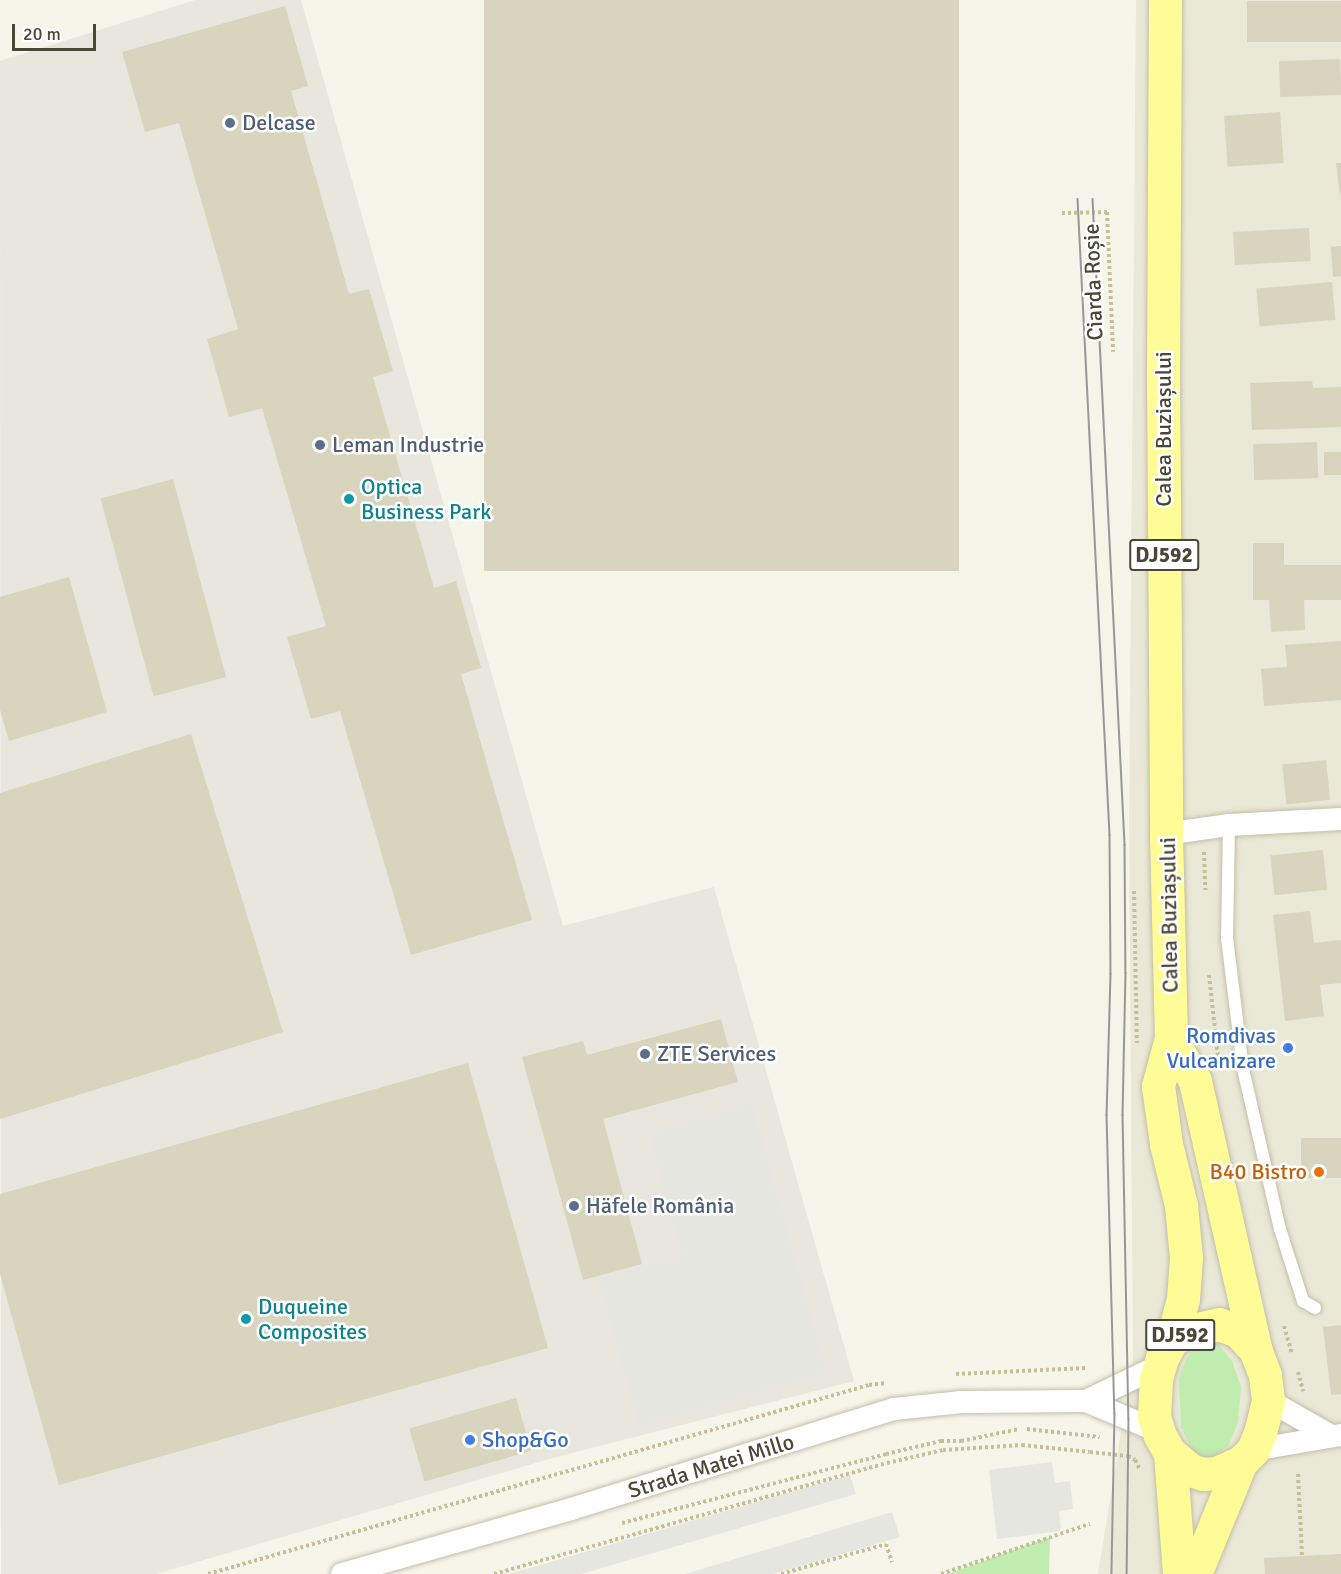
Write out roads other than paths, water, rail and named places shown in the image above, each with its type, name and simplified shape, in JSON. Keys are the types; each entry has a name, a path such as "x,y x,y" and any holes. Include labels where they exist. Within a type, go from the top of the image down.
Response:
{"main road":[{"name":"Calea Buziașului","path":"1165,0 1163,372 1166,834 1172,1038 1158,1086 1166,1144 1180,1204 1186,1258 1183,1299 1166,1353"},
{"name":"Calea Buziașului","path":"1172,1038 1195,1081 1256,1351"},
{"name":"DJ592","path":"1179,1574 1156,1446 1154,1395 1166,1353 1185,1332 1219,1324 1238,1331 1256,1351 1265,1375 1268,1400 1260,1433 1246,1456 1195,1574"},
{"path":"1156,1446 1190,1470 1203,1473 1217,1473 1246,1456"}],"street":[{"path":"1166,834 1229,825 1341,819"},
{"name":"Strada Matei Millo","path":"342,1574 571,1509 894,1409 962,1402 1086,1401 1166,1353"},
{"path":"1268,1400 1336,1436"},
{"name":"Strada Matei Millo","path":"1086,1401 1156,1446"},
{"path":"1246,1456 1336,1436"}],"lane":[{"path":"1229,825 1227,938 1243,1069 1280,1228 1303,1301 1315,1308"}],"tram line":[{"path":"1078,199 1110,835 1111,974 1107,1115 1115,1413 1112,1574"},
{"path":"1093,199 1125,845 1126,973 1123,1115 1129,1419 1127,1574"}],"place":[{"name":"Delcase","path":"230,123"},
{"name":"Leman Industrie","path":"320,445"},
{"name":"Optica Business Park","path":"349,499"},
{"name":"Romdivas Vulcanizare","path":"1288,1048"},
{"name":"ZTE Services","path":"645,1054"},
{"name":"B40 Bistro","path":"1319,1172"},
{"name":"Häfele România","path":"574,1206"},
{"name":"Duqueine Composites","path":"246,1319"},
{"name":"Shop&Go","path":"470,1440"}]}
